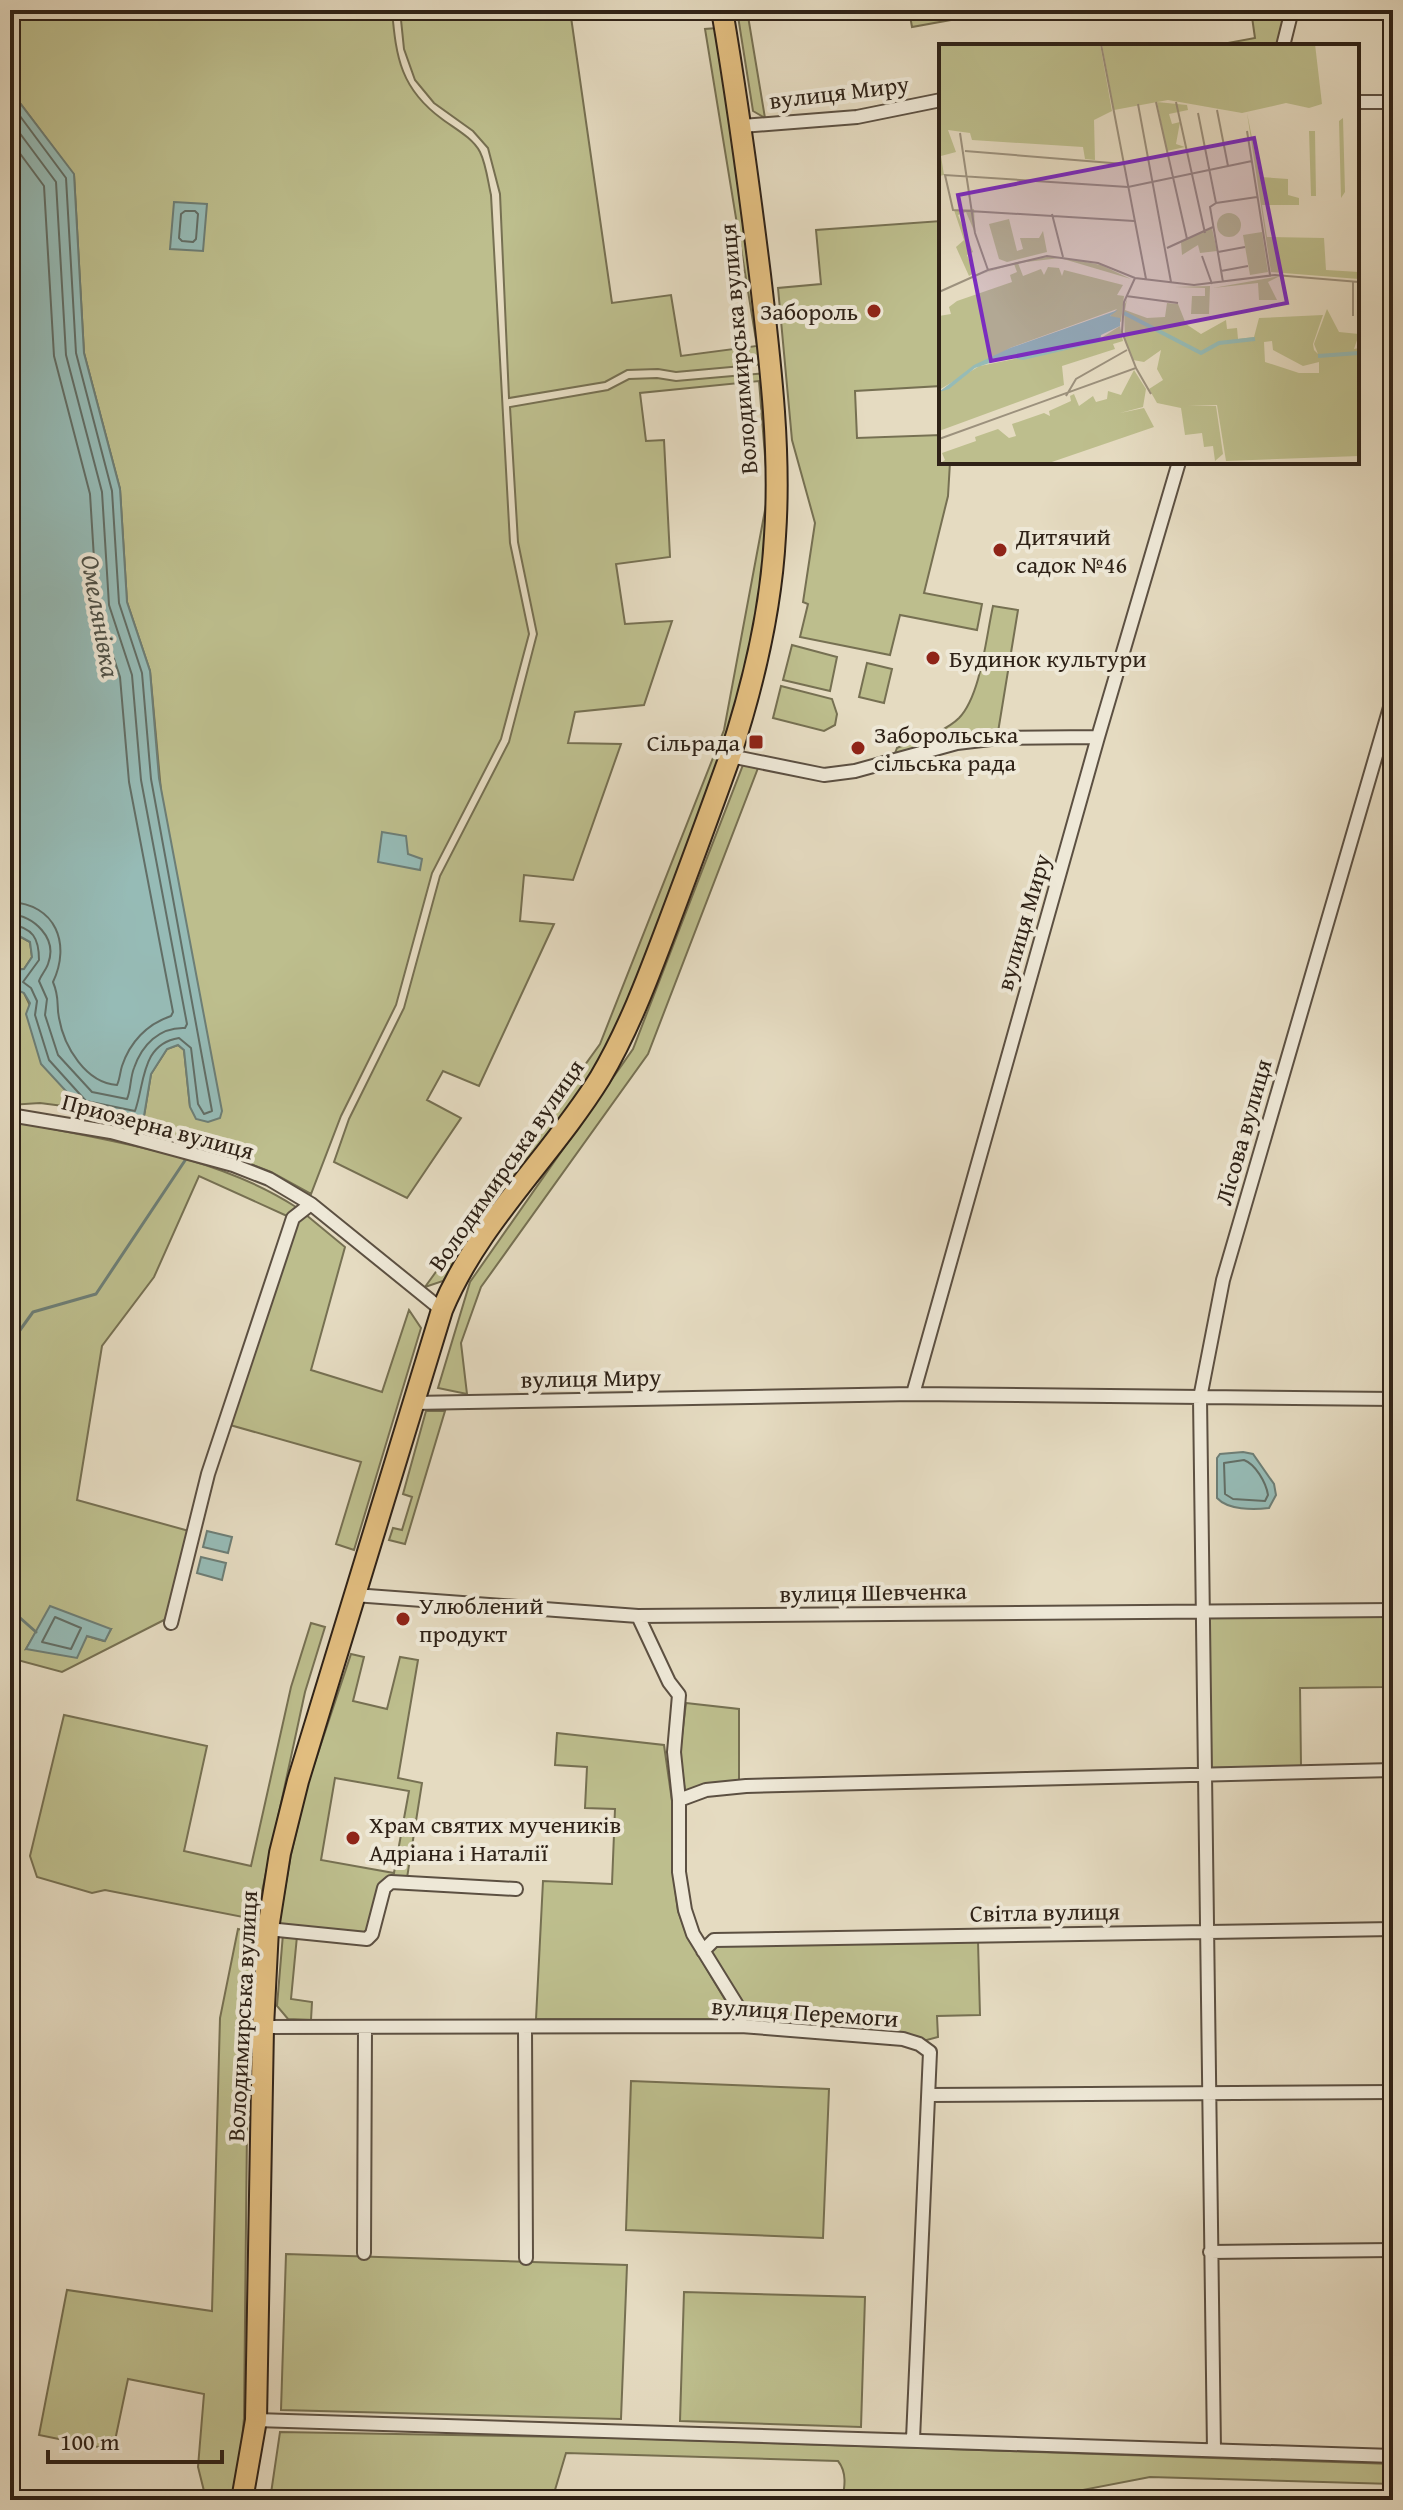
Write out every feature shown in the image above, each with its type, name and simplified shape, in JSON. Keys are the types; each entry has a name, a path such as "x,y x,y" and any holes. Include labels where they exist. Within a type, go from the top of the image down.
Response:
{"main road":[{"name":"Володимирська вулиця","path":"242,2500 256,2420 263,2027 268,1929 280,1853 298,1781 442,1310 452,1286 480,1241 569,1124 612,1056 646,982 730,756 763,627 775,539 777,494 771,369 742,126 722,10"}],"street":[{"path":"1284,44 1292,10"},
{"name":"вулиця Миру","path":"742,126 857,117 939,100"},
{"path":"1359,102 1393,102"},
{"name":"вулиця Миру","path":"913,1394 1098,737 1178,464"},
{"name":"Лісова вулиця","path":"1214,2450 1200,1398 1223,1280 1393,697"},
{"path":"730,756 824,775 855,771 957,743 999,738 1098,737"},
{"name":"Приозерна вулиця","path":"10,1115 111,1132 233,1165 269,1179 311,1204 442,1310"},
{"path":"171,1623 208,1474 293,1218 311,1204"},
{"name":"вулиця Миру","path":"413,1403 913,1394 1200,1398"},
{"path":"1200,1398 1393,1399"},
{"name":"вулиця Шевченка","path":"354,1595 638,1616 1393,1610"},
{"path":"638,1616 669,1682 679,1695 674,1752 679,1800 679,1872 685,1910 693,1934 740,2010 741,2026"},
{"path":"679,1800 706,1790 746,1786 1393,1770"},
{"path":"268,1929 367,1939 372,1934 384,1888 391,1882 516,1889"},
{"name":"Світла вулиця","path":"703,1951 714,1940 1393,1929"},
{"name":"вулиця Перемоги","path":"263,2027 741,2026 903,2039 919,2044 930,2052 929,2095"},
{"path":"364,2253 365,2027"},
{"path":"525,2027 526,2258"},
{"path":"913,2439 929,2095 1393,2092"},
{"path":"1210,2252 1393,2250"},
{"path":"256,2420 1393,2456"}],"green space":[{"path":"10,10 392,10 399,58 409,84 428,108 473,142 485,167 491,195 510,543 529,634 501,739 432,873 396,1005 341,1116 311,1194 271,1172 235,1158 112,1126 114,1116 143,1122 151,1074 167,1049 178,1045 184,1050 190,1107 150,671 127,602 120,489 84,353 74,175 20,103"},
{"path":"400,10 570,10 612,303 671,295 681,356 757,346 705,29 717,28 765,364 676,372 627,370 605,382 509,398 500,194 488,148 473,131 434,103 415,80 404,49"},
{"path":"737,10 747,10 765,118 753,111"},
{"path":"909,10 1006,10 912,27"},
{"path":"1251,10 1288,10 1280,44 1223,44 1255,38"},
{"path":"939,221 939,386 855,391 857,438 939,435 939,464 950,464 948,496 924,593 982,604 977,630 900,615 890,655 800,637 808,604 803,602 815,523 792,440 778,288 821,284 816,230"},
{"path":"766,373 773,495 766,579 733,734 651,951 594,1076 487,1217 443,1281 425,1287 600,1044 724,730 768,494 759,381 640,393 646,441 664,440 670,557 616,564 625,624 672,621 644,705 575,712 568,743 621,744 573,880 524,875 520,921 554,924 479,1086 443,1071 427,1100 461,1118 407,1198 334,1162 349,1119 404,1008 440,876 509,742 537,634 518,542 510,407 608,390 629,379 676,381"},
{"path":"993,606 1018,610 998,732 956,738 894,756 897,748 953,723 966,708 978,681"},
{"path":"792,645 837,657 830,691 783,680"},
{"path":"867,663 892,669 884,703 859,697"},
{"path":"781,686 832,699 837,714 835,725 824,731 773,718"},
{"path":"743,765 758,768 648,1054 481,1287 461,1343 467,1394 438,1388 470,1282 633,1049"},
{"path":"10,931 30,942 32,957 24,969 13,970 79,1108 40,1103 10,1105"},
{"path":"10,1123 132,1145 200,1163 234,1175 296,1207 287,1216 199,1176 154,1277 102,1346 77,1500 189,1531 168,1618 62,1672 10,1658","holes":["111,1629 104,1641 87,1636 26,1649 36,1632"]},
{"path":"305,1214 345,1247 311,1370 382,1392 409,1310 421,1328 354,1550 336,1544 361,1462 230,1425 295,1221"},
{"path":"426,1411 445,1411 405,1544 389,1540 393,1528 402,1530 412,1497 403,1494"},
{"path":"1384,1616 1385,1687 1300,1688 1301,1766 1211,1768 1209,1617"},
{"path":"311,1623 325,1627 305,1692 258,1910 248,1918 105,1890 92,1893 37,1877 30,1856 64,1715 207,1746 184,1851 251,1866 291,1687"},
{"path":"351,1654 364,1657 353,1701 387,1709 400,1657 418,1660 398,1778 422,1783 407,1878 390,1877 366,1934 279,1924 308,1783","holes":["335,1778 409,1791 394,1873 321,1860"]},
{"path":"686,1703 739,1709 739,1781 685,1792 680,1752"},
{"path":"557,1733 664,1745 672,1801 673,1872 678,1911 687,1936 730,2008 728,2019 536,2019 543,1881 612,1884 615,1809 585,1808 587,1767 555,1765"},
{"path":"238,1929 259,1933 248,2032 244,2418 240,2462 231,2499 205,2495 198,2467 204,2394 128,2379 113,2450 39,2435 67,2290 212,2311 220,2018"},
{"path":"283,1934 297,1936 291,1999 312,2002 311,2020 288,2019 277,2006"},
{"path":"978,1941 980,2015 937,2016 938,2037 923,2041 908,2036 755,2020 709,1952 716,1945"},
{"path":"631,2081 829,2089 823,2238 626,2230"},
{"path":"286,2254 627,2265 621,2419 281,2410"},
{"path":"684,2292 865,2297 861,2427 680,2421"},
{"path":"280,2432 622,2438 1393,2464 1393,2484 1150,2477 1072,2492 1070,2500 842,2500 844,2475 838,2461 566,2453 552,2500 270,2500"}],"water":[{"path":"10,28 20,103 74,174 84,353 120,489 127,602 150,671 159,778 222,1111 220,1118 208,1122 196,1119 190,1107 184,1050 178,1045 167,1049 151,1074 143,1122 79,1108 41,1064 26,1014 30,1003 24,993 15,989 13,970 24,969 32,957 30,942 10,931"},
{"path":"174,202 207,204 203,251 170,249"},
{"path":"382,832 406,836 408,854 422,859 420,870 378,862"},
{"path":"1220,1454 1253,1454 1274,1484 1276,1495 1269,1508 1234,1507 1217,1498 1217,1458"},
{"path":"207,1531 232,1537 228,1553 203,1547"},
{"path":"201,1557 226,1563 222,1580 197,1573"},
{"path":"50,1606 111,1629 105,1641 87,1636 77,1658 26,1649"}],"waterway":[{"name":"Омелянівка","path":"10,1344 33,1312 96,1294 186,1159"},
{"path":"10,1609 36,1632"}],"place":[{"name":"Забороль","path":"874,311"},
{"name":"Дитячий садок №46","path":"1000,550"},
{"name":"Будинок культури","path":"933,658"},
{"name":"Сільрада","path":"756,742"},
{"name":"Заборольська сільська рада","path":"858,748"},
{"name":"Улюблений продукт","path":"403,1619"},
{"name":"Храм святих мучеників Адріана і Наталії","path":"353,1838"}]}
